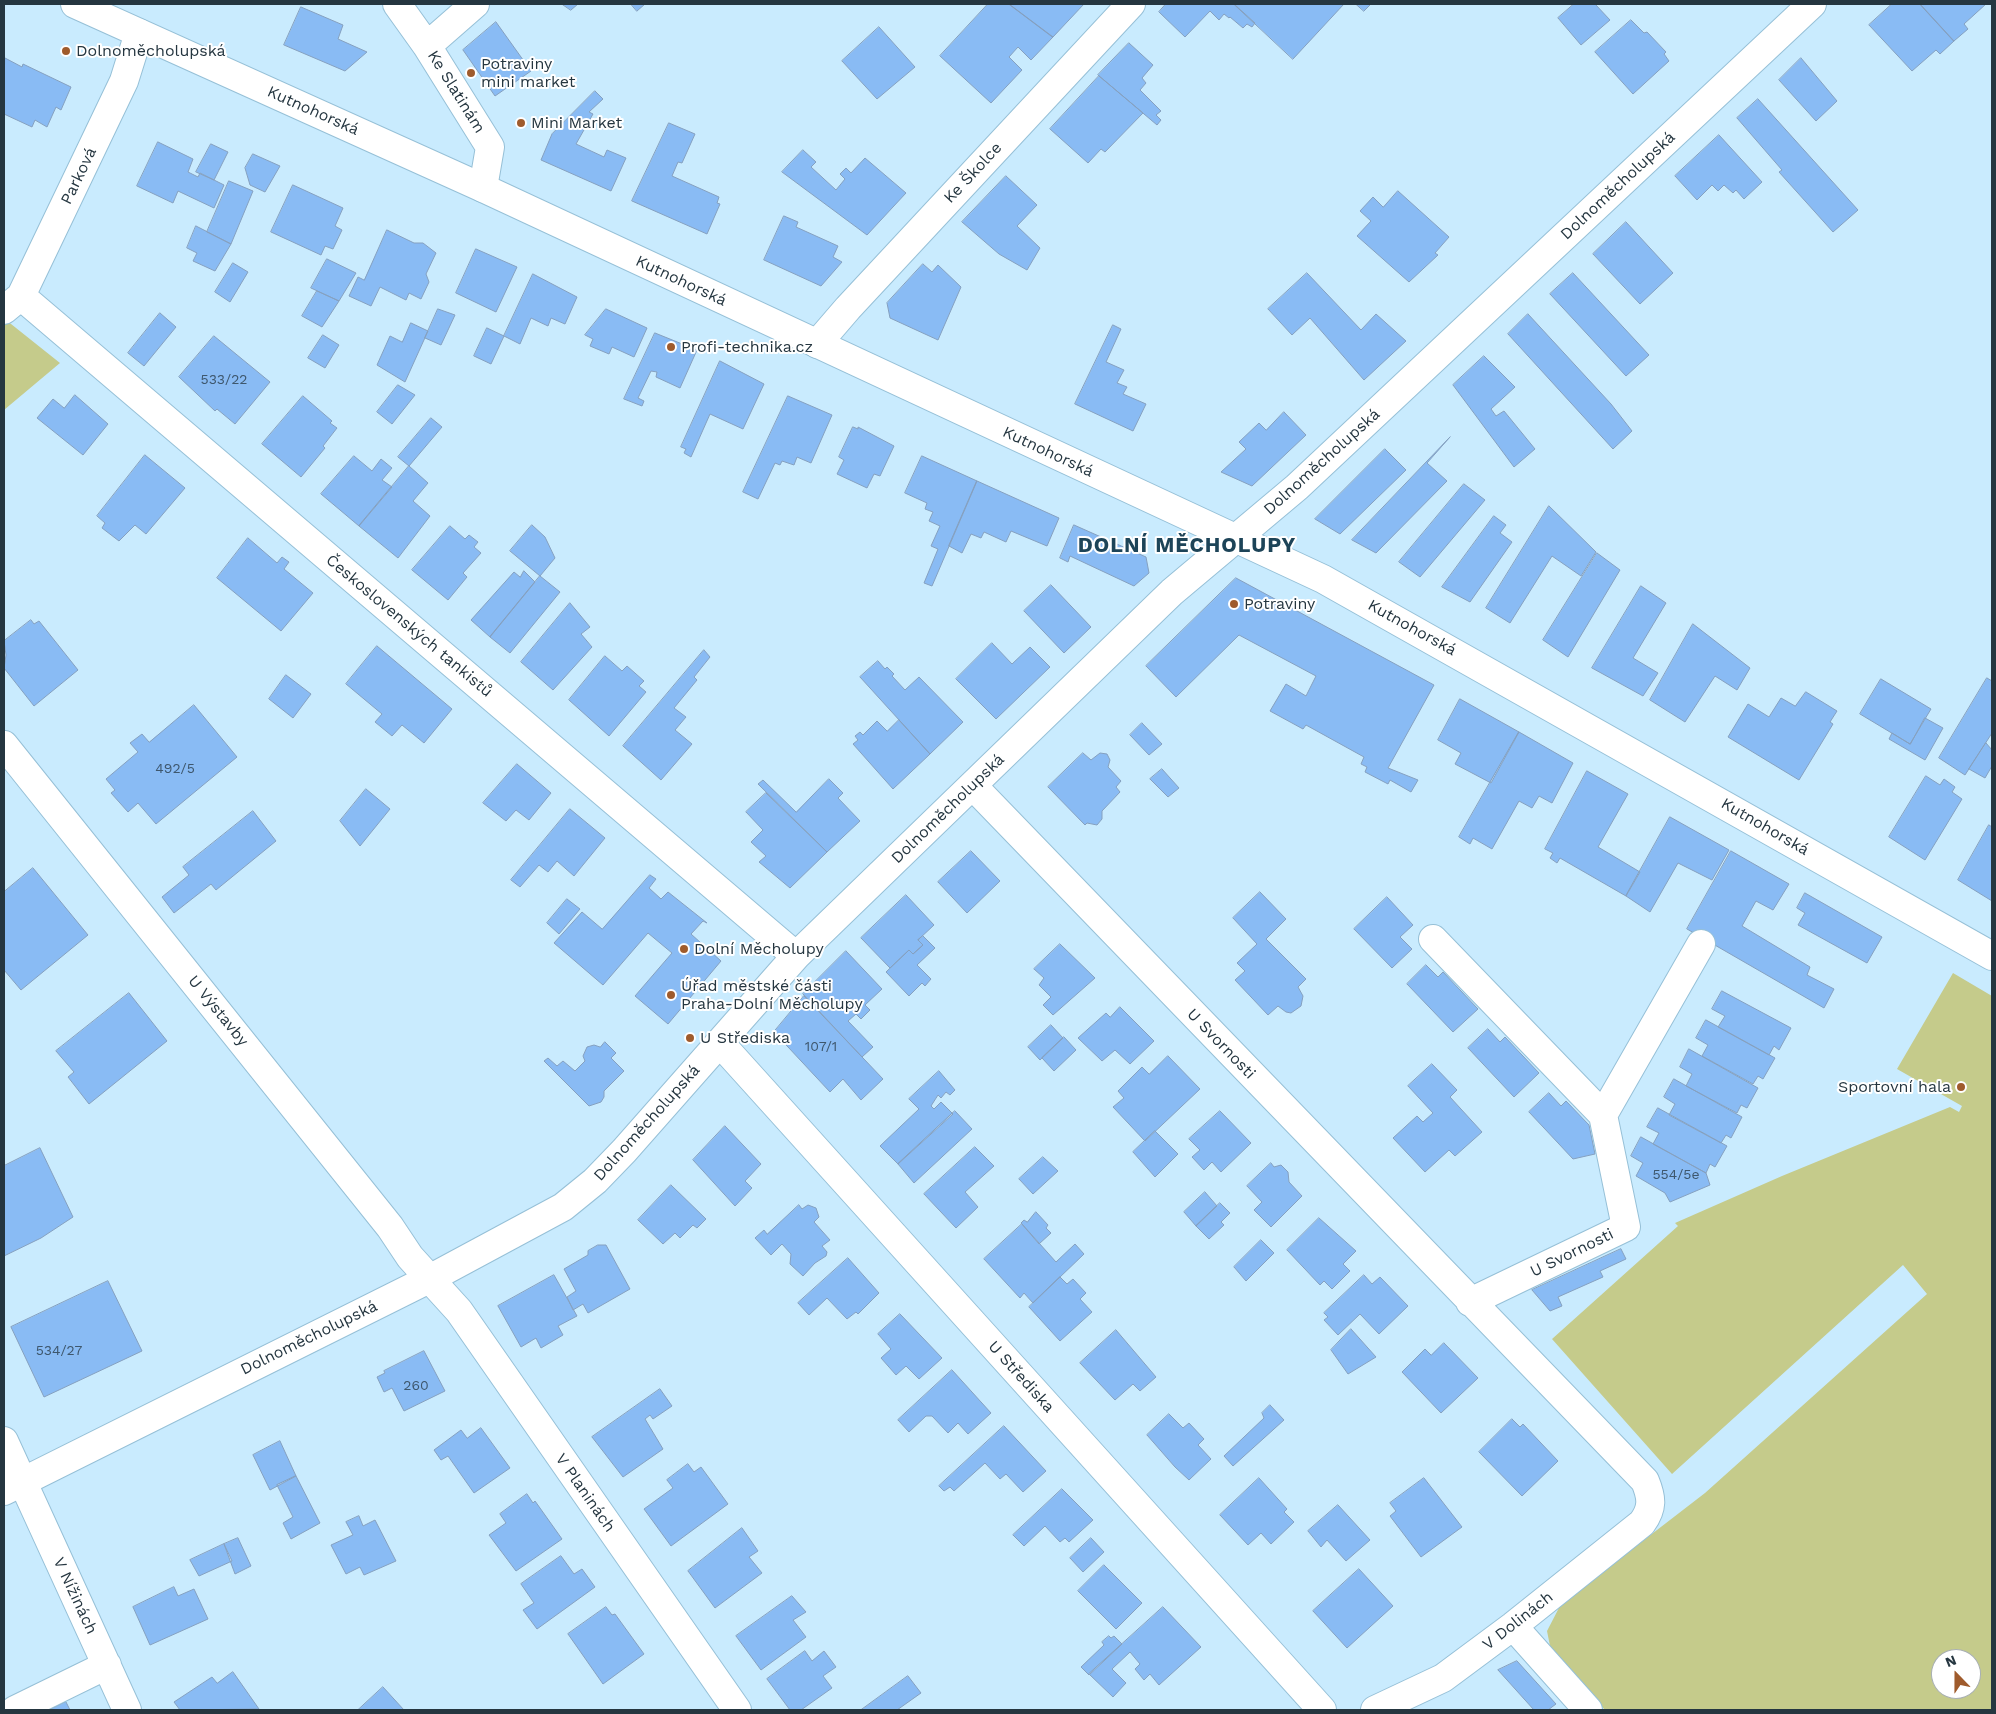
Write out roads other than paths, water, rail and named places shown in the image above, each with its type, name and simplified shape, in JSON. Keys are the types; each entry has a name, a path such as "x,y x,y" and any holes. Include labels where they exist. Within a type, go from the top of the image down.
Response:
{"street":[{"name":"Kutnohorská","path":"75,4 483,188 1235,540 1323,579 1992,956"},
{"name":"Ke Slatinám","path":"396,4 427,46 490,147 483,188"},
{"path":"427,46 475,4"},
{"name":"Ke Školce","path":"817,344 848,308 1131,4"},
{"name":"Dolnoměcholupská","path":"13,1486 430,1278 563,1207 595,1182 796,956 1172,592 1297,487 1812,4"},
{"name":"Parková","path":"12,303 124,81 138,33"},
{"name":"Československých tankistů","path":"12,303 796,956"},
{"name":"U Výstavby","path":"4,745 390,1227 410,1257 430,1278"},
{"name":"U Svornosti","path":"973,786 1645,1481 1651,1502 1649,1514"},
{"path":"1433,939 1603,1115 1701,944"},
{"name":"U Střediska","path":"720,1043 1322,1710"},
{"name":"U Svornosti","path":"1470,1302 1626,1227 1603,1115"},
{"name":"V Planinách","path":"430,1278 464,1319 737,1710"},
{"name":"V Nížinách","path":"4,1440 13,1486 107,1665 127,1710"},
{"name":"V Dolinách","path":"1375,1710 1443,1678 1513,1626 1642,1523 1649,1514"},
{"path":"1513,1626 1588,1710"},
{"path":"16,1710 107,1665"}],"place":[{"name":"Dolnoměcholupská","path":"66,51"},
{"name":"Potraviny mini market","path":"471,73"},
{"name":"Mini Market","path":"521,123"},
{"name":"Profi-technika.cz","path":"671,347"},
{"name":"Potraviny","path":"1234,604"},
{"name":"Dolní Měcholupy","path":"684,949"},
{"name":"Úřad městské části Praha-Dolní Měcholupy","path":"671,995"},
{"name":"U Střediska","path":"690,1038"},
{"name":"Sportovní hala","path":"1961,1087"}],"district":[{"name":"DOLNÍ MĚCHOLUPY","path":"1187,546"}]}
